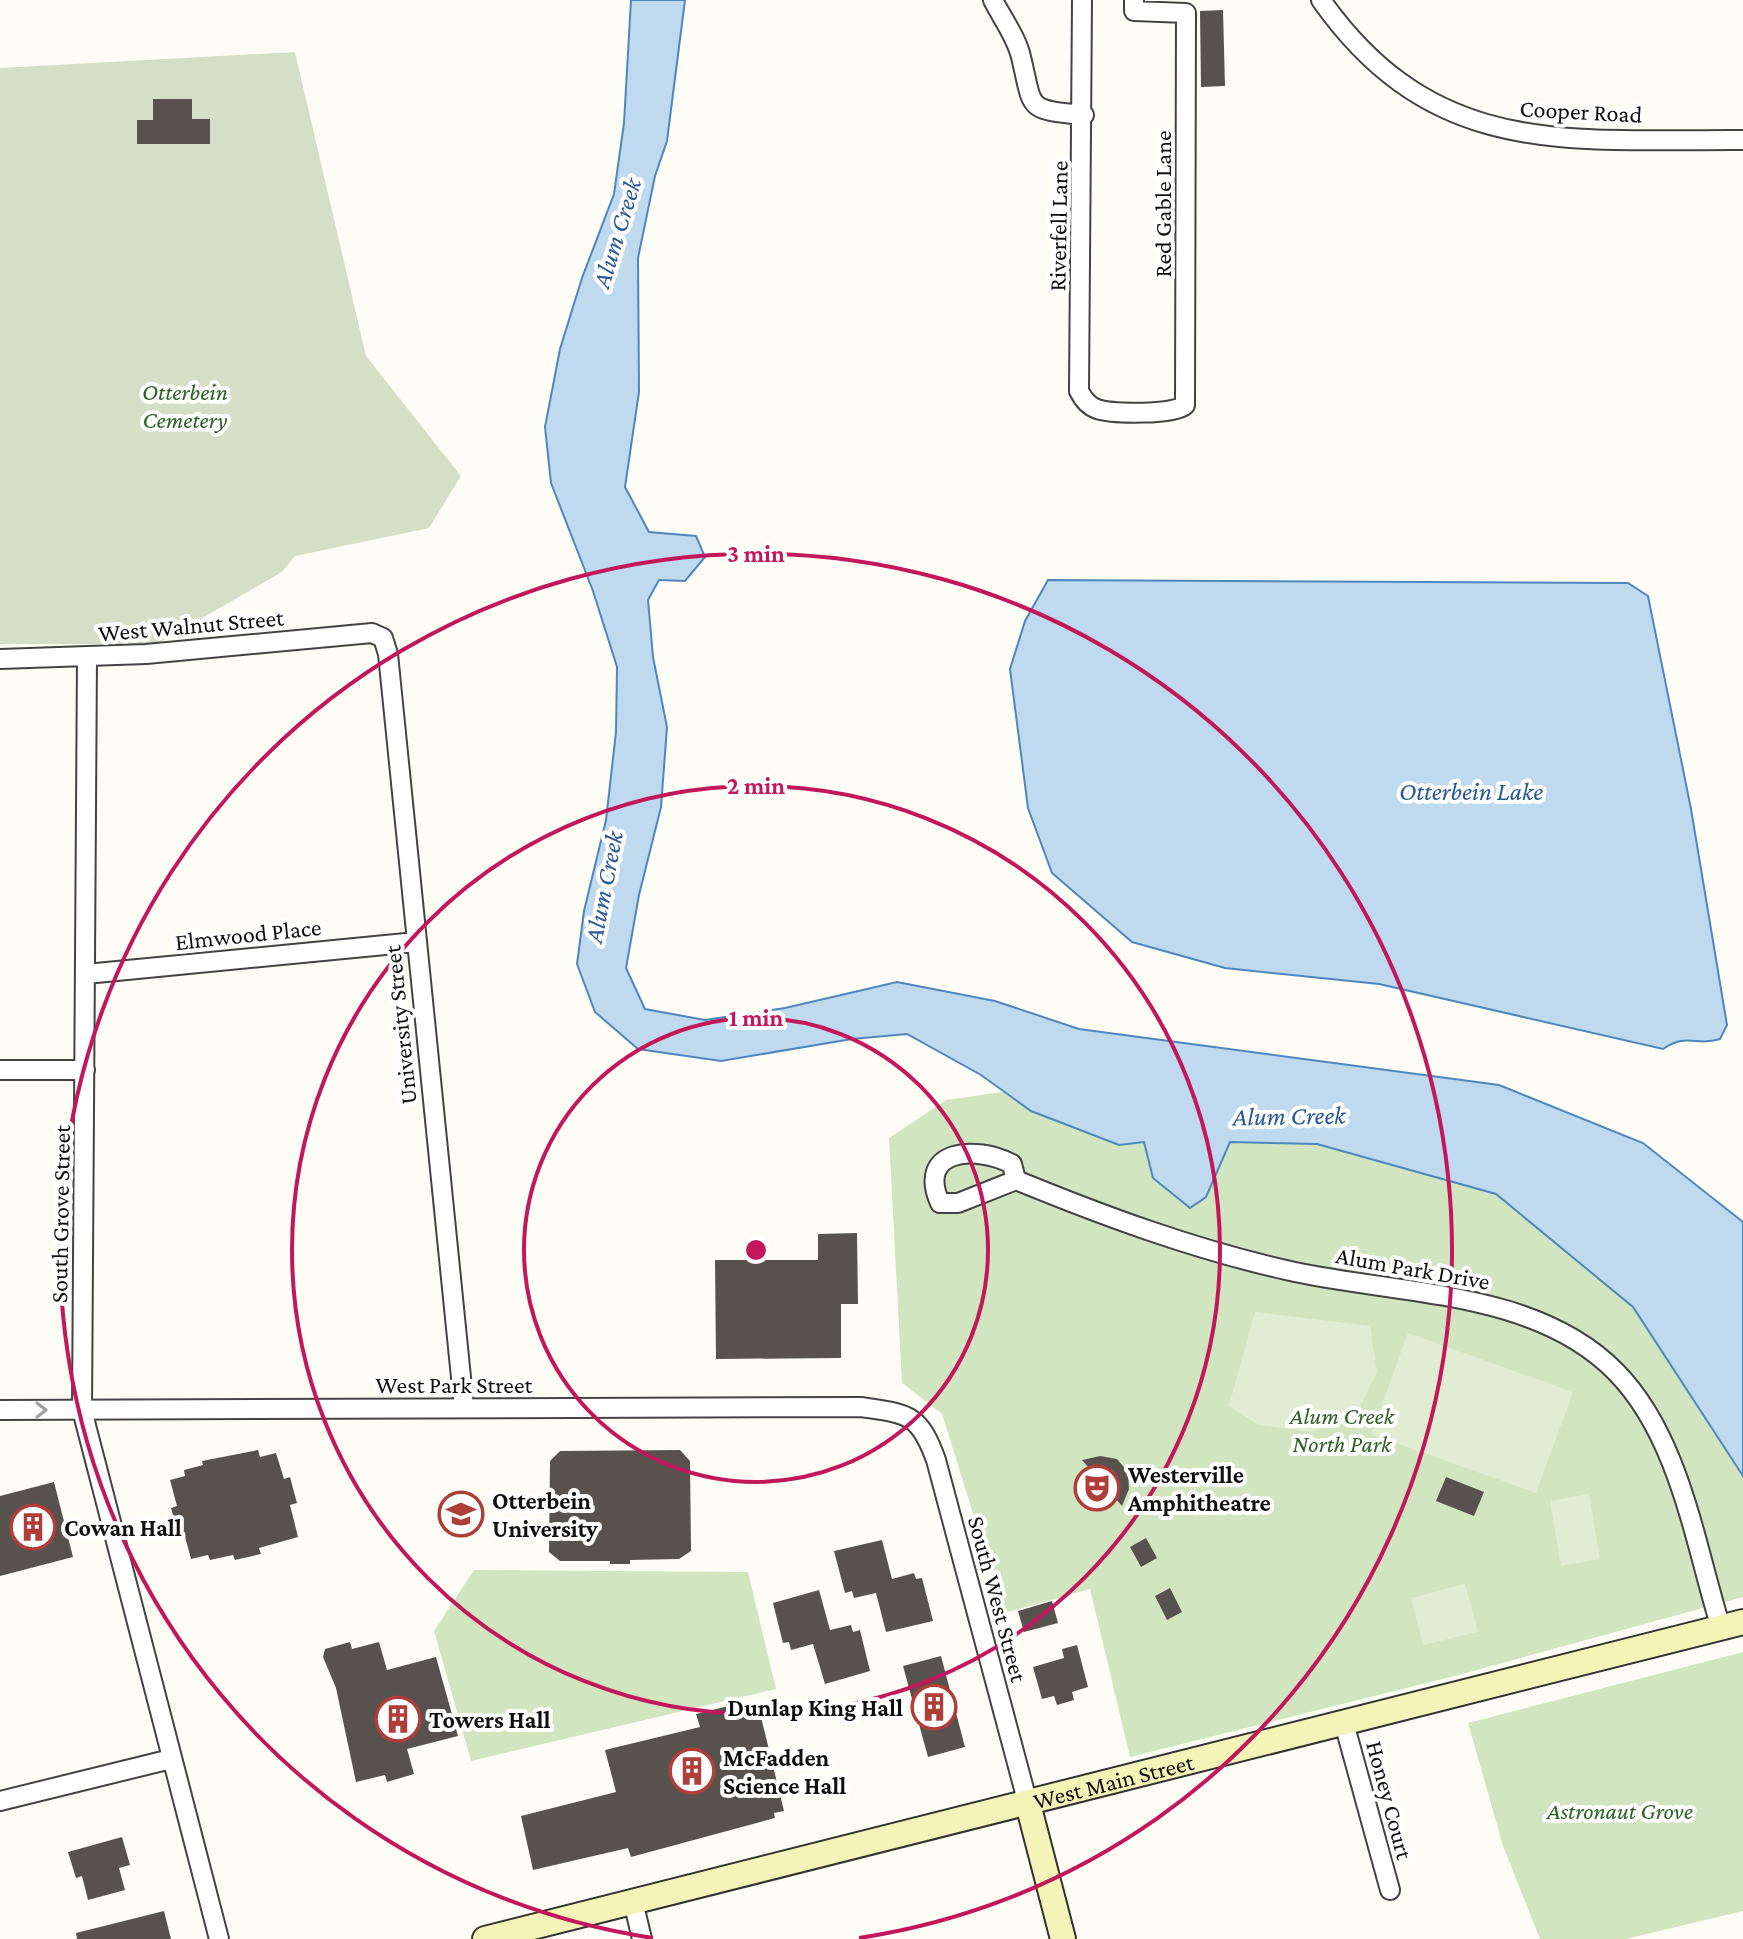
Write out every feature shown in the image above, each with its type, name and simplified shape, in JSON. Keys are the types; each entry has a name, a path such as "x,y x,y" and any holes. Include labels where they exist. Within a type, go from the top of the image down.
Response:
{"main road":[{"name":"West Main Street","path":"485,1939 1732,1625"},
{"path":"1028,1804 1063,1939"}],"street":[{"path":"993,0 1021,56 1028,98 1040,110 1084,115"},
{"name":"Riverfell Lane","path":"1082,0 1084,115 1079,391 1089,405 1099,410 1133,411"},
{"name":"Red Gable Lane","path":"1133,411 1171,412 1185,405 1187,115 1186,13 1134,11 1134,0"},
{"name":"Cooper Road","path":"1321,0 1350,41 1397,82 1451,113 1504,131 1567,138 1743,140"},
{"name":"West Walnut Street","path":"0,659 87,658 372,633 383,638"},
{"name":"University Street","path":"383,638 388,654 464,1407"},
{"name":"South Grove Street","path":"87,658 82,1410 219,1939"},
{"name":"Elmwood Place","path":"86,974 416,942"},
{"path":"0,1070 85,1070"},
{"name":"Alum Park Drive","path":"1016,1180 1117,1221 1287,1271 1485,1302 1563,1333 1616,1371 1646,1412 1682,1490 1732,1625"},
{"name":"West Park Street","path":"0,1410 861,1407 907,1414"},
{"name":"South West Street","path":"907,1414 920,1424 936,1460 1028,1804"},
{"name":"Honey Court","path":"1344,1723 1390,1890"},
{"path":"0,1801 171,1759"},
{"path":"633,1901 642,1939"}],"green space":[{"name":"Otterbein Cemetery","path":"295,52 366,356 461,476 429,528 295,556 282,572 157,644 0,644 0,68"},
{"name":"Alum Creek North Park","path":"1100,1078 1144,1142 1153,1178 1206,1197 1230,1142 1317,1144 1496,1194 1633,1307 1743,1476 1743,1597 1455,1676 1130,1757 1090,1589 1004,1613 942,1414 902,1383 889,1138 946,1100"},
{"path":"1255,1312 1370,1326 1377,1372 1357,1413 1313,1432 1259,1425 1229,1406"},
{"path":"1408,1333 1573,1392 1536,1493 1371,1434"},
{"path":"1589,1494 1600,1559 1561,1566 1550,1501"},
{"path":"474,1570 748,1572 776,1689 471,1761 434,1631"},
{"path":"1465,1584 1478,1632 1423,1645 1411,1598"},
{"name":"Astronaut Grove","path":"1743,1652 1743,1911 1626,1939 1540,1939 1503,1846 1468,1723"}],"water":[{"name":"Alum Creek","path":"631,0 685,0 667,141 655,176 638,258 639,392 625,487 649,532 696,536 705,557 685,581 659,580 648,600 653,657 667,727 661,807 639,895 626,968 645,1009 705,1020 785,1008 897,982 995,1001 1079,1029 1499,1085 1643,1143 1743,1222 1743,1476 1633,1307 1496,1194 1317,1144 1230,1142 1206,1197 1190,1208 1153,1178 1144,1142 1119,1145 1031,1111 981,1075 907,1034 852,1039 721,1061 638,1049 595,1012 577,964 584,911 606,820 616,732 617,667 593,591 551,483 545,427 560,349 582,278 614,194 624,123"},
{"name":"Otterbein Lake","path":"1048,580 1628,583 1648,596 1691,809 1727,1025 1720,1039 1679,1041 1663,1049 1379,984 1225,968 1132,942 1052,873 1028,808 1010,669 1025,621"}],"building":[{"path":"1223,10 1225,86 1201,87 1200,11"},
{"path":"153,99 192,99 192,119 210,119 210,144 137,144 137,120 153,120"},
{"path":"857,1233 858,1304 841,1304 841,1358 716,1359 715,1260 818,1260 818,1234"},
{"path":"258,1450 260,1457 276,1453 284,1479 290,1477 297,1503 290,1505 298,1537 259,1548 261,1554 235,1560 233,1555 210,1560 208,1555 191,1559 184,1533 178,1534 171,1508 177,1506 170,1480 185,1476 184,1470 203,1465 202,1461"},
{"path":"680,1450 690,1461 691,1551 679,1559 630,1560 630,1564 560,1561 549,1552 550,1461 560,1451"},
{"path":"1100,1456 1117,1459 1128,1472 1129,1489 1122,1506 1082,1460"},
{"path":"1446,1477 1484,1492 1474,1516 1436,1501"},
{"name":"Cowan Hall","path":"54,1482 73,1557 0,1576 0,1496"},
{"path":"1146,1538 1157,1558 1141,1567 1130,1547"},
{"path":"882,1540 892,1579 914,1573 916,1579 922,1578 933,1621 886,1632 876,1593 854,1598 852,1591 845,1593 834,1551"},
{"path":"1170,1588 1182,1612 1167,1620 1155,1596"},
{"path":"819,1590 830,1630 851,1625 853,1632 860,1630 870,1671 825,1684 813,1644 791,1650 789,1642 783,1643 773,1603"},
{"path":"1052,1601 1058,1623 1024,1632 1018,1611"},
{"name":"Towers Hall","path":"350,1642 352,1649 379,1642 387,1670 436,1657 458,1736 407,1749 414,1774 387,1782 385,1775 356,1782 336,1688 323,1657 325,1649"},
{"path":"1077,1645 1088,1687 1072,1692 1074,1700 1057,1705 1054,1696 1042,1699 1033,1667 1064,1658 1062,1649"},
{"name":"Dunlap King Hall","path":"941,1656 965,1747 928,1757 903,1666"},
{"name":"McFadden Science Hall","path":"749,1701 753,1714 760,1713 784,1811 774,1813 775,1818 631,1857 628,1848 533,1870 521,1816 616,1792 605,1750 700,1727 696,1714"},
{"path":"122,1837 130,1865 119,1868 125,1890 88,1900 82,1876 76,1878 68,1852"},
{"path":"164,1911 171,1939 77,1939 76,1933"}],"place":[{"name":"Westerville Amphitheatre","path":"1097,1488"},
{"name":"Otterbein University","path":"461,1514"},
{"name":"Cowan Hall","path":"33,1527"},
{"name":"Dunlap King Hall","path":"934,1707"},
{"name":"Towers Hall","path":"398,1719"},
{"name":"McFadden Science Hall","path":"692,1771"}]}
